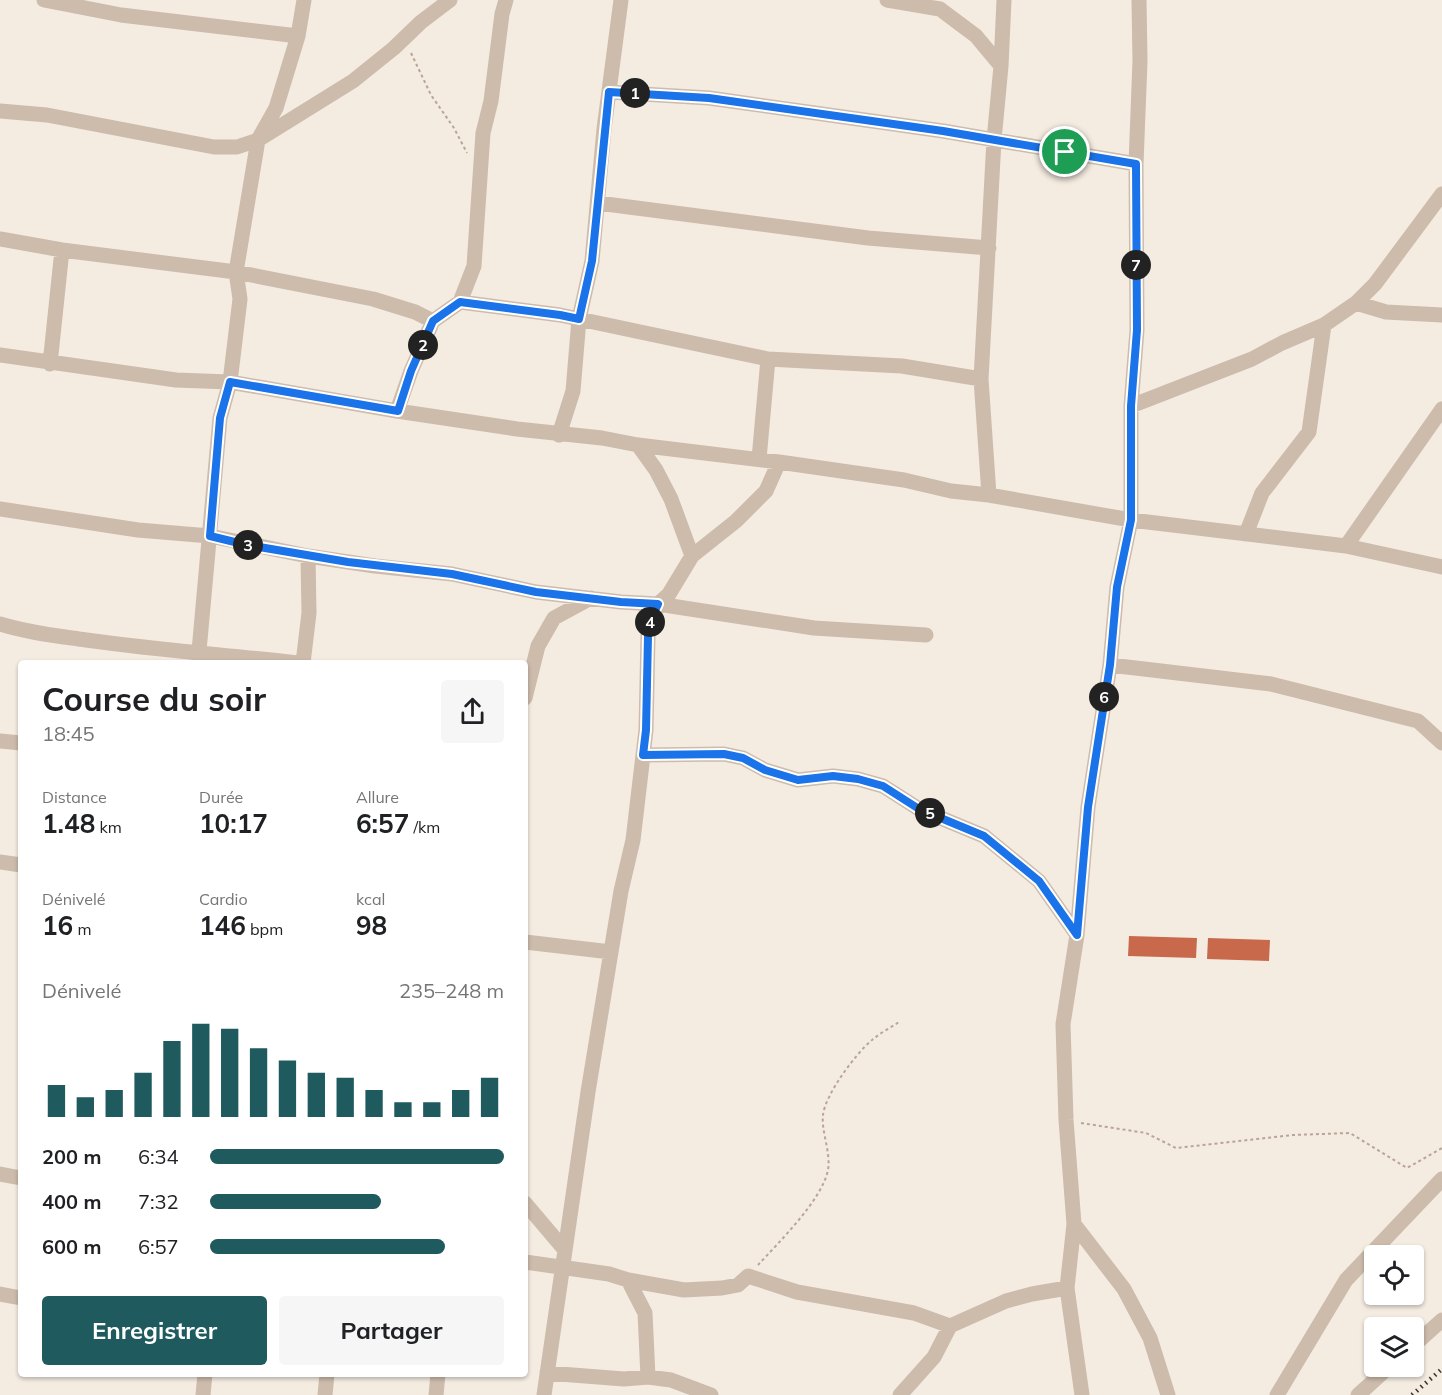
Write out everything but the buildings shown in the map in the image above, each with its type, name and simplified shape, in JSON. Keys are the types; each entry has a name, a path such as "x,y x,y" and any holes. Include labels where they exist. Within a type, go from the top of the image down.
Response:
{"street":[{"path":"44,0 121,15 298,36"},
{"path":"199,651 220,418 230,382 240,299 236,272 258,140 276,108 298,36 304,0"},
{"path":"0,111 47,115 214,147 237,147 258,140 353,81 450,0"},
{"path":"398,411 411,371 433,321 460,302 474,266 483,133 506,0"},
{"path":"559,435 573,391 579,319 592,261 621,0"},
{"path":"887,0 912,2 940,9 976,36 1001,66"},
{"path":"990,495 981,379 1004,0"},
{"path":"1082,1395 1067,1288 1074,1224 1066,1120 1063,1024 1077,935 1088,807 1110,665 1117,587 1131,520 1131,406 1137,330 1136,164 1140,61 1139,0"},
{"path":"609,92 709,98 994,140 1136,164"},
{"path":"1131,406 1252,359 1324,325 1356,303 1375,284 1442,194"},
{"path":"598,203 868,238 989,248"},
{"path":"0,239 62,250 236,272 373,299 415,312 433,321"},
{"path":"50,364 62,250"},
{"path":"460,302 560,315 768,358 902,366 981,379"},
{"path":"1356,303 1386,312 1442,315"},
{"path":"1246,534 1262,493 1309,432 1324,325"},
{"path":"0,356 176,380 230,382 398,411 559,435 602,438 638,445 759,459 904,480 951,492 990,495 1131,520 1346,546 1442,567"},
{"path":"759,459 768,358"},
{"path":"1346,546 1442,410"},
{"path":"638,445 656,470 672,499 692,556"},
{"path":"544,1395 586,1102 621,891 633,840 646,730 650,621 658,604 669,594 692,556 736,521 766,491 779,462"},
{"path":"0,510 138,530 210,536 308,556 452,574 536,592 658,604 814,628 926,635"},
{"path":"303,660 309,613 308,556"},
{"path":"528,686 538,646 554,618 591,598"},
{"path":"0,624 52,635 129,646 273,660"},
{"path":"1110,665 1271,684 1418,721 1442,743"},
{"path":"0,741 18,743"},
{"path":"643,755 724,754 743,758 765,770 798,780 833,776 858,779 883,786 919,809 984,836 1039,881 1077,935"},
{"path":"0,862 18,865"},
{"path":"528,942 611,952"},
{"path":"0,1174 18,1177"},
{"path":"1277,1395 1346,1280 1442,1179"},
{"path":"528,1207 564,1249"},
{"path":"1074,1224 1124,1289 1150,1338 1168,1395"},
{"path":"528,1262 609,1274 628,1280 684,1290 738,1285 748,1276 797,1292 914,1313 950,1326"},
{"path":"628,1280 645,1313 648,1377"},
{"path":"900,1395 934,1357 950,1326 1006,1301 1067,1288"},
{"path":"0,1294 18,1297"},
{"path":"1424,1336 1442,1320"},
{"path":"548,1373 671,1380 711,1395"},
{"path":"202,1395 205,1377"},
{"path":"325,1395 327,1377"},
{"path":"436,1395 438,1377"},
{"path":"1358,1395 1378,1377"}],"path":[{"path":"404,38 430,95 454,128 480,179"},
{"path":"748,1276 789,1232 819,1193 828,1170 828,1146 823,1116 832,1091 858,1053 872,1040 899,1022"},
{"path":"1066,1120 1146,1132 1176,1148 1293,1135 1350,1133 1407,1168 1442,1148"}],"railway":[{"path":"1412,1395 1442,1369"}],"route":[{"path":"609,92 709,98 943,131 1065,152 1136,164 1137,330 1131,406 1131,520 1117,587 1110,665 1088,807 1077,935 1039,881 984,836 919,809 883,786 858,779 833,776 798,780 765,770 743,758 724,754 643,755 646,730 648,636 650,621 658,604 536,592 452,574 308,556 210,536 220,418 230,382 398,411 411,371 433,321 460,302 579,319 592,261 609,92"}]}
